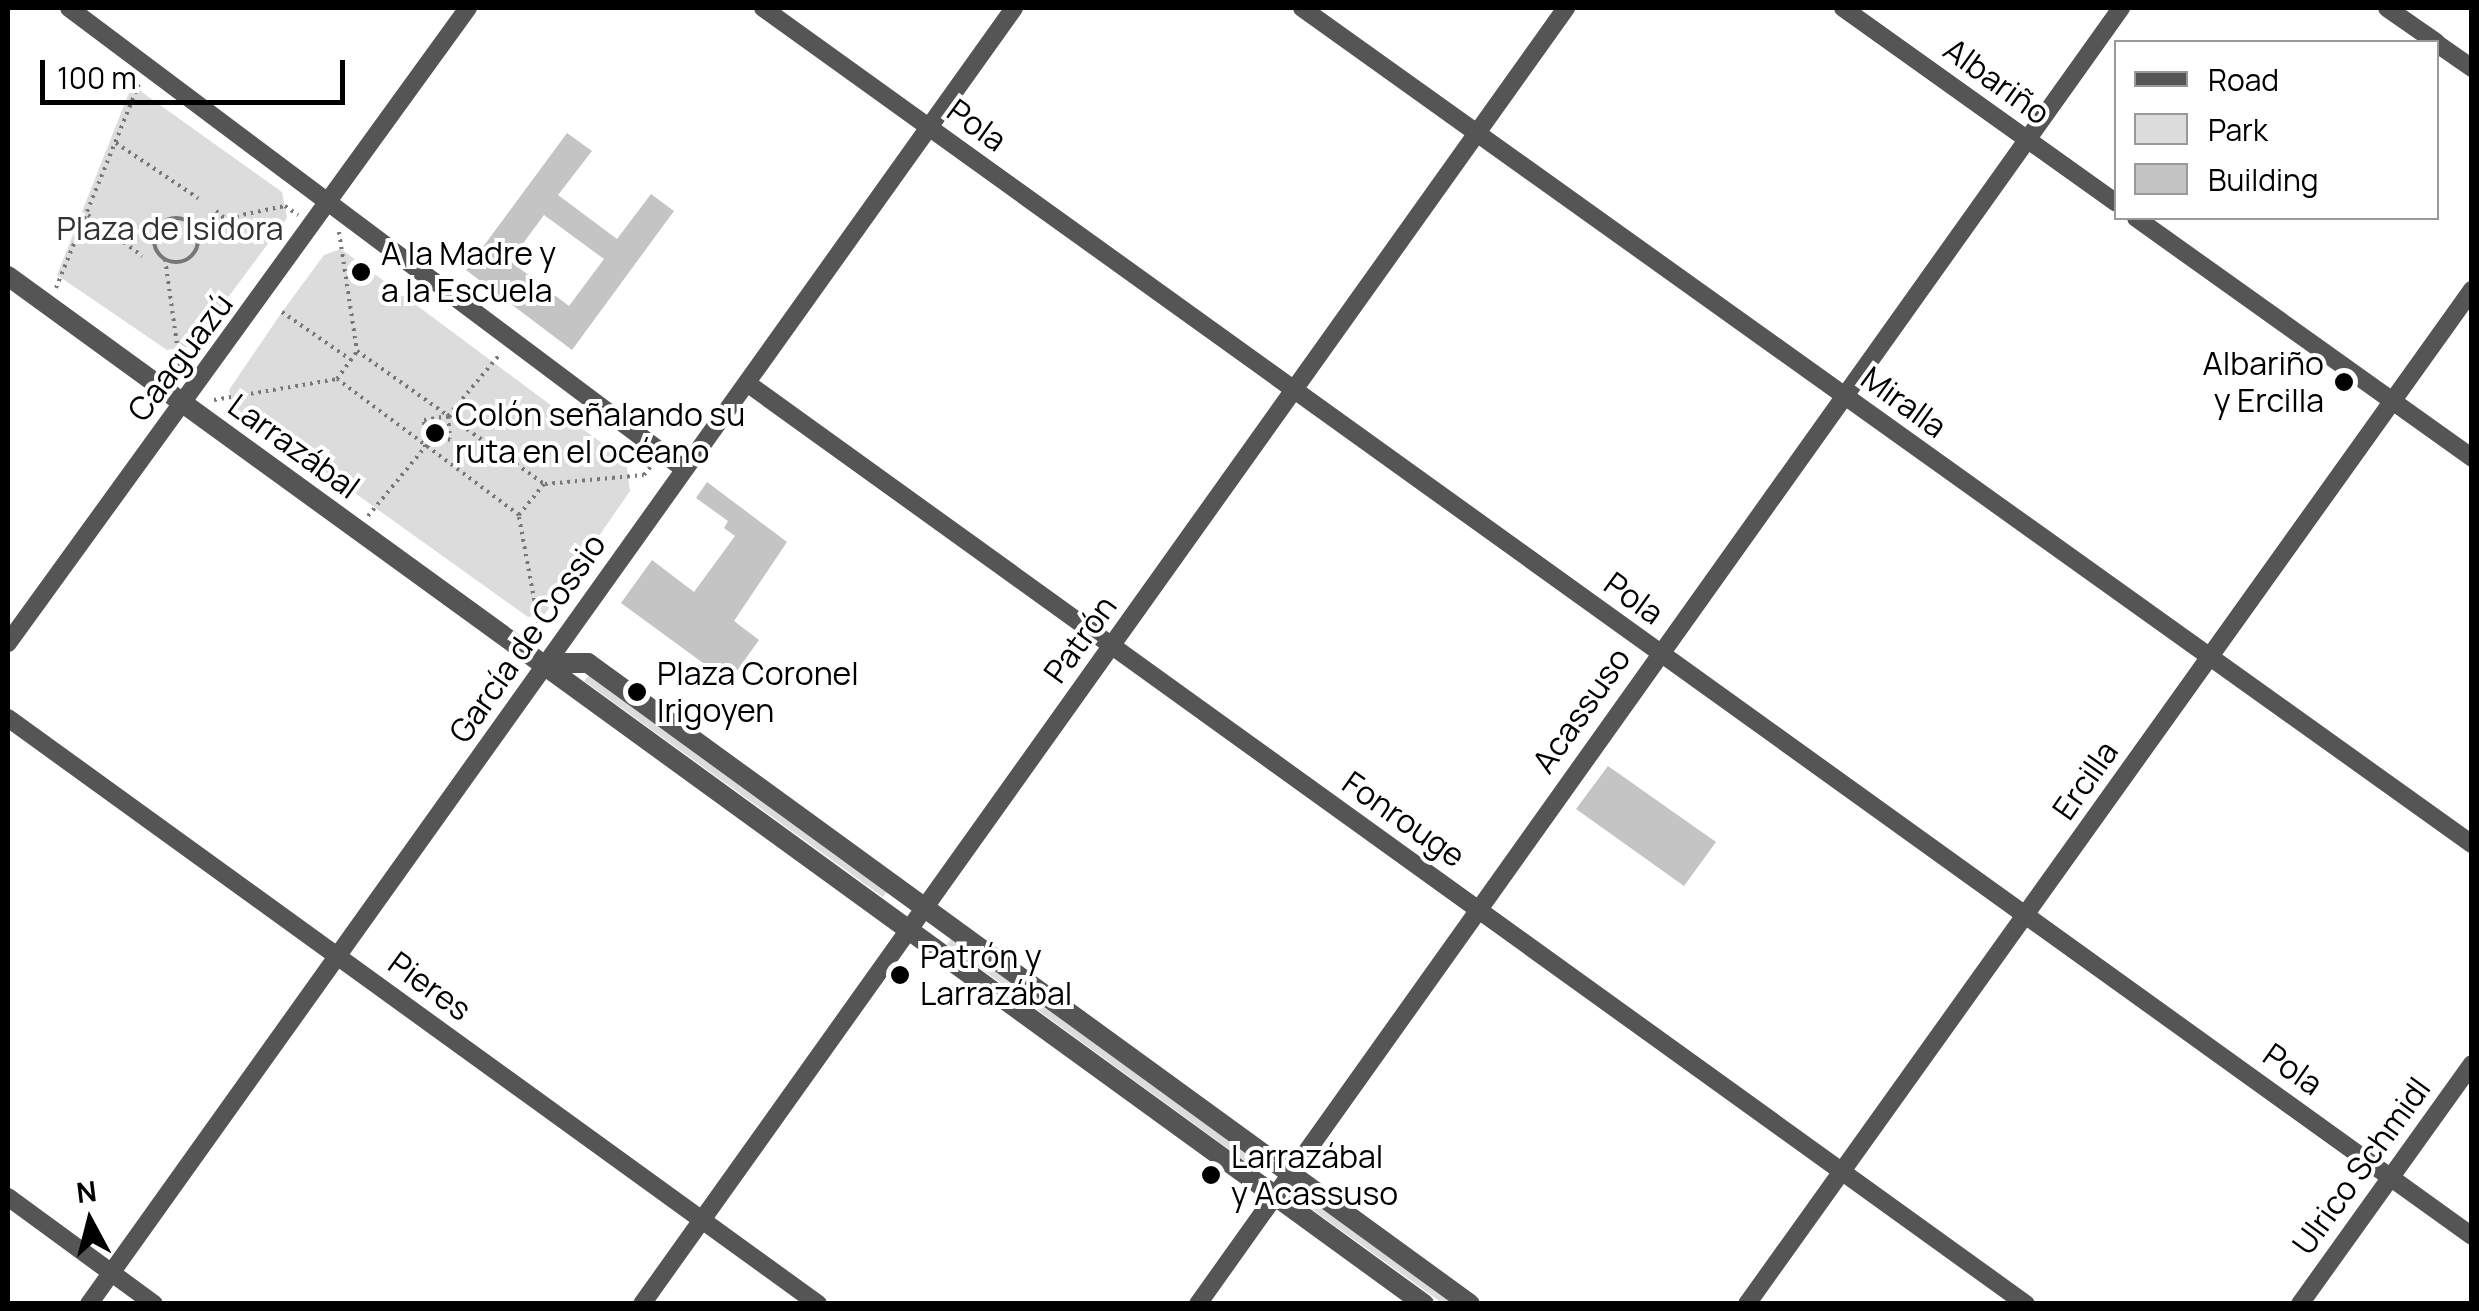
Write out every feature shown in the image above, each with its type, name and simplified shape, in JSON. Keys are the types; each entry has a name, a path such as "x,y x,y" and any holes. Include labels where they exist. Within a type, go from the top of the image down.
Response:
{"street":[{"path":"69,8 684,469"},
{"name":"Caaguazú","path":"8,642 331,204 468,8"},
{"name":"Pola","path":"763,8 2472,1236"},
{"name":"García de Cossio","path":"89,1304 1014,8"},
{"name":"Miralla","path":"1302,8 2472,844"},
{"name":"Patrón","path":"642,1304 1566,8"},
{"name":"Albariño","path":"1843,8 2114,203"},
{"name":"Acassuso","path":"1198,1304 2121,8"},
{"path":"2387,8 2432,40"},
{"path":"2439,45 2472,68"},
{"path":"2139,220 2472,458"},
{"name":"Larrazábal","path":"8,276 547,663 1424,1304"},
{"name":"Ercilla","path":"1747,1304 2472,290"},
{"name":"Fonrouge","path":"747,383 2026,1304"},
{"path":"547,663 588,662 1470,1304"},
{"name":"Pieres","path":"8,718 818,1304"},
{"name":"Ulrico Schmidl","path":"2300,1304 2472,1064"},
{"path":"8,1197 154,1304"}],"path":[{"path":"48,306 88,215 145,65"},
{"path":"116,143 198,198"},
{"path":"158,227 179,218 192,225 285,206 313,227 335,237"},
{"path":"216,210 226,218"},
{"path":"88,215 142,256"},
{"path":"350,218 335,237 358,352 544,484 644,474 662,452"},
{"path":"153,220 158,227"},
{"path":"165,259 194,254 192,225"},
{"path":"158,227 154,242 169,273 183,402 337,379 519,516 539,626 524,647"},
{"path":"160,268 169,273"},
{"path":"282,312 350,360"},
{"path":"426,447 424,420 448,416 515,339"},
{"path":"337,379 358,352"},
{"path":"358,530 426,447 450,439 448,416"},
{"path":"519,516 544,484"}],"green space":[{"name":"Plaza de Isidora","path":"132,85 282,192 287,218 192,346 167,350 57,275"},
{"path":"341,249 626,461 630,491 545,614 528,617 233,406 229,390 282,312 324,255"},
{"path":"589,675 887,892 883,897 584,681"},
{"path":"951,939 1249,1155 1245,1161 947,944"},
{"path":"1317,1205 1453,1303 1442,1303 1313,1210"}],"building":[{"path":"567,133 592,151 558,195 617,239 651,194 674,211 572,350 466,270","holes":["544,215 604,259 569,306 510,261"]},
{"path":"707,482 787,542 734,621 759,640 729,682 621,603 652,560 694,592 735,536 724,528 728,521 696,498"},
{"path":"1608,766 1716,842 1684,886 1576,809"}],"place":[{"name":"A la Madre y a la Escuela","path":"361,272"},
{"name":"Albariño y Ercilla","path":"2344,382"},
{"name":"Colón señalando su ruta en el océano","path":"435,433"},
{"name":"Plaza Coronel Irigoyen","path":"637,692"},
{"name":"Patrón y Larrazábal","path":"900,975"},
{"name":"Larrazábal y Acassuso","path":"1211,1175"}]}
